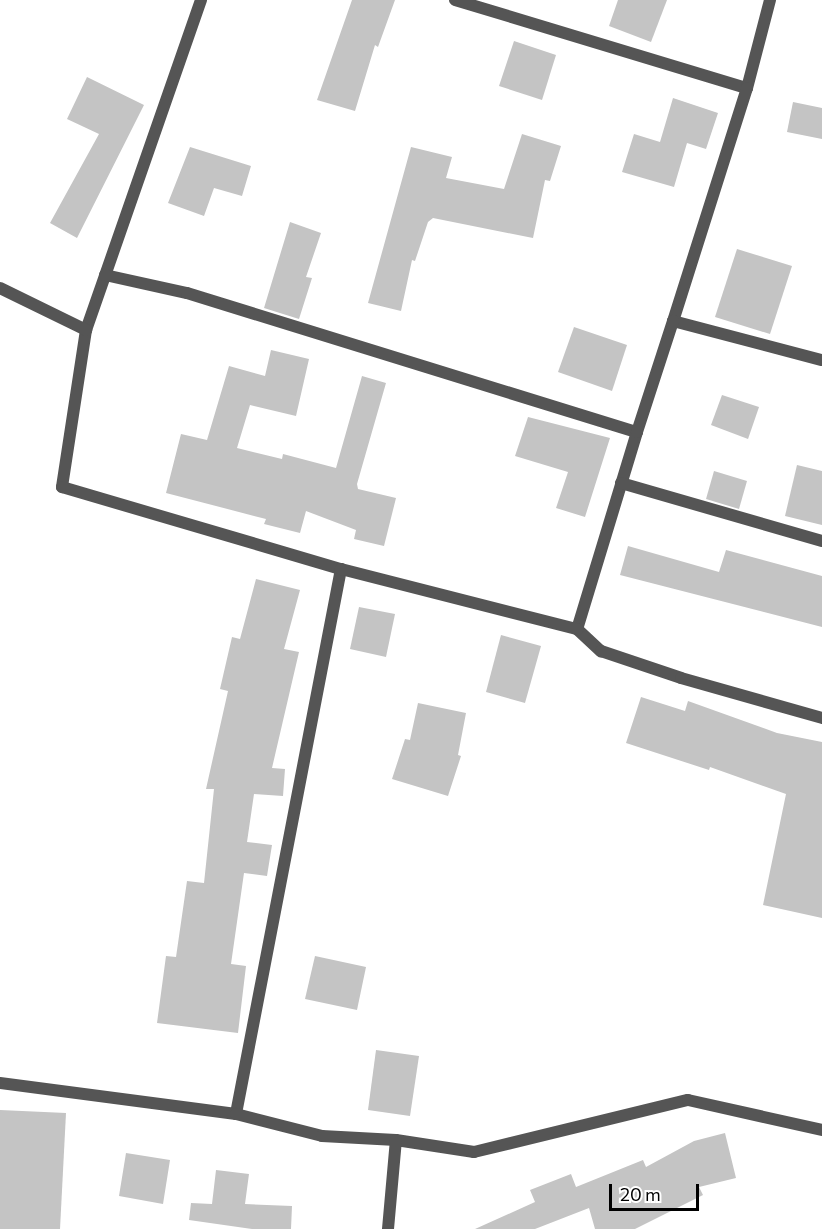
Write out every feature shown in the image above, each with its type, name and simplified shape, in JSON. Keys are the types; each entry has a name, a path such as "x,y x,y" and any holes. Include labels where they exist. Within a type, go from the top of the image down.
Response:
{"street":[{"path":"201,0 86,330 62,487 341,569 577,629 601,651 822,718"},
{"path":"455,0 747,88"},
{"path":"577,629 637,432 747,88 770,0"},
{"path":"105,275 187,293 637,432"},
{"path":"0,288 86,330"},
{"path":"673,321 822,360"},
{"path":"621,483 822,541"},
{"path":"236,1114 341,569"},
{"path":"0,1083 236,1114 322,1136 396,1140 474,1152 688,1100 822,1130"},
{"path":"388,1229 396,1140"}],"building":[{"path":"352,0 395,0 378,47 375,45 355,111 317,100"},
{"path":"618,0 667,0 651,42 609,26"},
{"path":"514,41 556,55 542,100 499,86"},
{"path":"87,77 144,105 77,238 50,223 99,134 67,119"},
{"path":"673,98 718,113 706,149 687,143 674,187 622,172 634,134 660,142"},
{"path":"793,102 822,108 822,139 787,132"},
{"path":"522,134 561,146 550,181 545,180 533,238 433,218 428,222 415,261 412,260 401,311 368,303 411,147 452,157 446,178 504,189"},
{"path":"190,147 251,166 242,196 214,188 204,216 168,203"},
{"path":"290,222 321,233 306,277 312,278 299,319 264,308"},
{"path":"737,249 792,266 770,334 715,317"},
{"path":"574,327 627,345 612,391 558,372"},
{"path":"271,350 309,359 296,416 250,405 237,448 282,459 283,454 336,468 362,376 386,383 357,484 358,489 396,498 384,546 354,539 356,530 306,511 300,533 264,524 266,519 166,493 181,434 207,440 229,366 265,376"},
{"path":"722,395 759,407 748,439 711,425"},
{"path":"528,417 610,438 585,517 556,508 568,472 515,456"},
{"path":"797,465 822,471 822,525 785,516"},
{"path":"714,471 747,481 739,509 706,499"},
{"path":"628,546 719,572 726,550 822,576 822,627 620,575"},
{"path":"256,579 300,590 284,649 299,652 272,768 285,769 283,796 254,794 247,842 272,845 267,876 244,873 231,964 246,966 238,1033 157,1023 166,956 176,957 187,881 204,883 214,789 206,789 228,691 220,689 232,637 240,639"},
{"path":"359,607 395,614 386,657 350,649"},
{"path":"501,635 541,646 525,703 486,692"},
{"path":"641,697 685,711 688,701 777,733 822,742 822,918 763,905 786,794 710,767 709,770 626,743"},
{"path":"418,703 466,713 458,755 461,756 448,796 392,779 405,739 410,740"},
{"path":"315,956 366,967 357,1010 305,999"},
{"path":"376,1050 419,1056 410,1116 368,1110"},
{"path":"0,1110 66,1113 60,1229 0,1229"},
{"path":"725,1133 736,1178 699,1187 703,1195 635,1229 595,1229 589,1208 535,1229 475,1229 535,1202 530,1190 571,1174 576,1187 643,1160 646,1167 694,1141"},
{"path":"126,1153 170,1160 163,1204 119,1196"},
{"path":"216,1170 249,1174 245,1204 292,1206 291,1229 252,1229 189,1220 191,1203 212,1204"}]}
